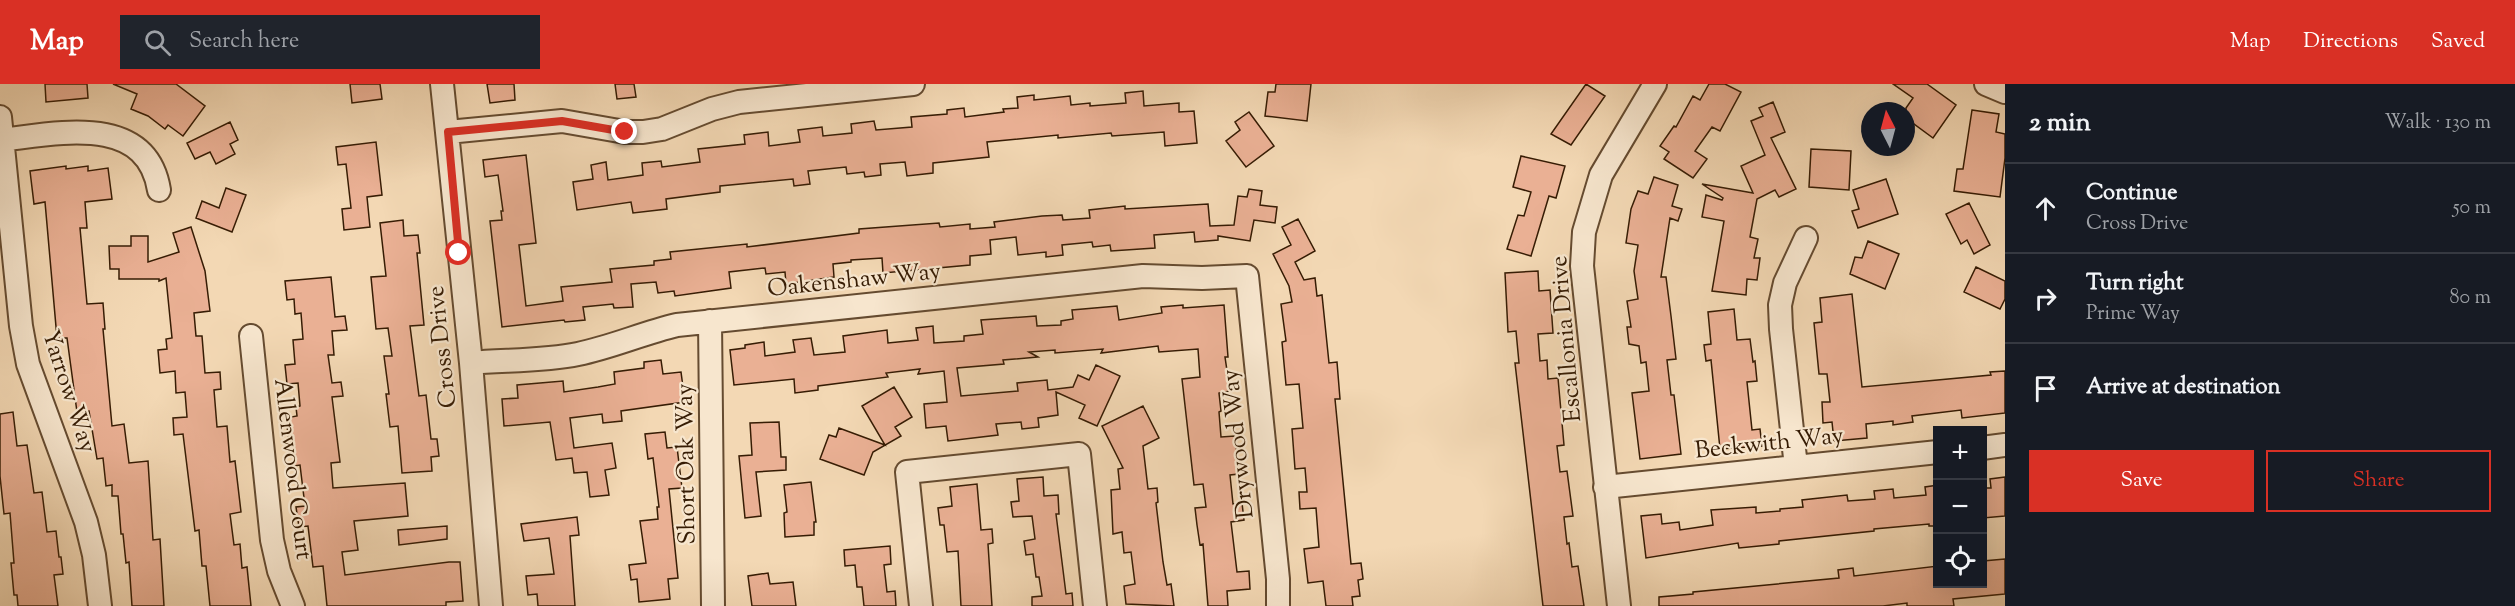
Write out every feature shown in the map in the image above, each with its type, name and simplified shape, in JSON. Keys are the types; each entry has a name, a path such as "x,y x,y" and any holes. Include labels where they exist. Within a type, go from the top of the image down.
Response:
{"street":[{"name":"Cross Drive","path":"442,84 471,363 491,606"},
{"path":"448,132 562,121 625,132 643,132 662,129 712,109 739,102 913,84"},
{"name":"Escallonia Drive","path":"1619,606 1582,266 1584,232 1601,175 1654,84"},
{"path":"1986,84 2005,92"},
{"name":"Yarrow Way","path":"0,117 21,326 28,364 86,522 94,555 100,606"},
{"path":"1,140 76,131 101,134 124,141 146,158 157,176 159,190"},
{"path":"1796,466 1780,304 1785,283 1806,238"},
{"name":"Oakenshaw Way","path":"471,363 575,355 677,325 710,321 1143,276 1203,278 1247,276"},
{"name":"Drywood Way","path":"1247,276 1278,579 1278,606"},
{"name":"Short Oak Way","path":"710,321 713,606"},
{"name":"Allenwood Court","path":"251,336 272,540 279,571 293,606"},
{"path":"1987,447 2005,445"},
{"name":"Beckwith Way","path":"1605,487 1933,452"},
{"path":"921,606 907,472 1079,454 1095,606"}],"building":[{"path":"45,84 87,84 88,98 46,102"},
{"path":"113,84 176,84 205,106 183,136 168,125 165,129 148,116 131,109 137,94"},
{"path":"350,84 380,84 382,99 352,103"},
{"path":"487,84 514,84 515,100 490,103"},
{"path":"615,84 634,84 636,97 617,99"},
{"path":"1276,84 1311,84 1307,121 1265,116 1268,92 1275,92"},
{"path":"1586,84 1605,96 1571,145 1551,134"},
{"path":"1709,84 1725,84 1741,92 1720,131 1712,127 1695,151 1707,159 1693,178 1664,159 1669,152 1660,146 1674,126 1676,127 1693,96 1700,100"},
{"path":"1893,84 1927,84 1956,105 1933,138 1915,125 1915,102 1910,102 1913,98"},
{"path":"1143,91 1144,106 1179,103 1179,112 1194,111 1197,143 1165,146 1164,132 1112,136 1111,133 1058,138 1058,135 987,142 989,157 933,163 933,173 907,176 905,162 880,164 881,175 865,177 864,172 847,174 846,167 808,171 810,184 794,186 793,179 720,186 720,192 666,199 667,209 633,213 631,202 577,210 573,182 593,179 591,165 606,162 608,180 643,175 642,163 661,161 662,167 700,162 698,149 745,144 744,135 768,132 769,146 800,142 798,130 822,127 823,136 852,133 851,124 874,121 876,130 912,127 911,117 947,114 947,110 964,108 965,117 1004,112 1003,109 1018,108 1017,97 1034,95 1034,100 1070,96 1071,105 1090,103 1090,106 1126,103 1125,93"},
{"path":"1773,102 1785,132 1771,138 1796,189 1779,197 1775,190 1757,199 1750,237 1758,239 1754,258 1760,258 1757,280 1747,279 1746,295 1712,291 1724,221 1702,217 1706,195 1722,200 1723,198 1702,184 1753,193 1741,166 1765,155 1751,121 1763,116 1759,108"},
{"path":"1972,110 1999,114 1996,132 2005,134 2005,158 2000,197 1954,191 1957,169 1963,169"},
{"path":"1249,112 1274,146 1246,167 1226,141 1240,130 1235,122"},
{"path":"230,122 238,140 230,144 235,154 216,164 210,152 195,159 187,143"},
{"path":"376,142 382,195 367,197 370,227 344,230 342,209 351,208 346,164 338,165 336,147"},
{"path":"1811,149 1851,151 1849,190 1809,187"},
{"path":"526,155 536,243 519,245 526,306 563,301 561,287 612,282 610,269 654,265 654,261 671,259 670,252 747,244 747,247 859,233 859,229 939,223 940,227 970,224 970,229 995,227 994,222 1042,216 1062,215 1063,220 1090,218 1089,210 1125,206 1125,209 1208,204 1210,226 1234,225 1238,196 1247,197 1249,189 1262,191 1260,205 1277,207 1275,223 1254,220 1250,241 1218,236 1218,240 1195,242 1194,232 1154,235 1155,248 1111,251 1110,245 1093,247 1092,242 1062,245 1063,255 1046,257 1046,252 1018,255 1016,237 990,240 991,254 970,256 970,265 883,273 882,258 851,260 851,262 833,264 834,277 786,284 785,272 766,274 765,268 729,272 731,288 675,296 674,291 658,293 656,282 631,284 633,307 614,308 613,304 583,307 585,320 502,327 490,221 502,220 501,211 503,211 498,175 485,177 483,160"},
{"path":"1521,156 1565,166 1556,198 1549,196 1531,256 1507,249 1518,215 1524,216 1531,192 1513,187"},
{"path":"66,166 66,169 88,166 88,171 108,168 112,199 85,202 87,228 80,228 87,304 103,303 105,329 103,329 112,426 124,424 129,463 148,461 153,540 160,539 164,606 132,606 129,562 126,563 123,534 121,534 118,496 112,496 112,485 106,486 103,458 97,459 89,411 77,412 67,338 57,338 45,202 34,204 30,171"},
{"path":"1654,177 1678,185 1672,206 1682,209 1678,221 1670,218 1661,277 1666,277 1676,359 1667,360 1681,454 1640,459 1632,393 1649,391 1646,362 1641,363 1639,346 1629,344 1627,327 1631,327 1627,301 1638,299 1634,271 1638,245 1626,243 1631,209 1638,191 1648,194"},
{"path":"1886,179 1898,214 1858,228 1852,211 1859,209 1853,190"},
{"path":"226,188 246,195 232,232 196,218 202,201 219,208"},
{"path":"1969,203 1990,245 1974,254 1967,240 1961,244 1946,214"},
{"path":"1298,219 1315,251 1295,262 1304,280 1315,278 1317,296 1322,295 1329,363 1337,362 1340,399 1335,399 1351,564 1361,563 1363,579 1358,580 1360,596 1352,597 1353,606 1326,606 1323,581 1308,583 1304,549 1319,547 1316,508 1300,509 1299,492 1307,492 1305,468 1295,469 1292,429 1303,428 1299,384 1286,385 1282,342 1286,341 1281,304 1292,302 1289,286 1273,254 1291,245 1282,227"},
{"path":"403,220 404,236 418,235 420,253 417,253 424,325 410,326 419,396 426,395 431,439 437,439 439,456 431,457 432,471 402,473 398,426 390,427 386,394 389,394 384,356 392,356 388,328 376,329 371,277 386,276 380,223"},
{"path":"191,227 205,271 210,311 194,313 196,336 202,336 205,373 220,372 221,389 214,390 217,427 227,426 230,462 235,461 241,512 230,514 234,545 240,544 242,568 247,567 251,606 210,606 206,566 202,566 199,530 195,531 183,434 174,435 173,418 187,417 185,392 176,393 175,371 160,373 158,350 167,349 166,339 172,338 166,278 159,281 159,279 119,279 119,269 110,269 109,246 131,246 131,236 148,236 148,262 179,252 173,233"},
{"path":"1868,241 1899,254 1885,289 1850,274 1855,257 1862,258"},
{"path":"1976,267 2005,281 2005,299 2000,309 1964,292"},
{"path":"1538,271 1539,291 1550,290 1553,333 1538,334 1540,361 1547,360 1548,379 1558,378 1564,445 1557,446 1560,472 1567,471 1573,516 1564,517 1567,544 1569,543 1572,567 1578,566 1584,606 1543,606 1515,363 1519,363 1516,331 1508,332 1505,273"},
{"path":"331,277 335,317 345,316 347,330 332,331 334,355 328,355 332,383 341,382 343,396 332,397 340,462 331,463 333,488 405,483 408,516 354,521 358,550 342,552 345,575 460,562 463,601 446,602 446,606 327,606 323,566 313,567 308,526 299,527 296,507 305,506 300,465 294,466 292,442 289,442 286,418 297,416 296,407 300,406 298,383 287,384 285,365 295,364 293,340 303,339 301,313 295,314 294,299 287,300 285,281"},
{"path":"1852,294 1862,387 1991,375 1990,372 2005,371 2005,413 1962,418 1961,410 1912,416 1913,422 1893,425 1893,421 1866,424 1867,438 1834,441 1832,422 1823,423 1822,402 1830,402 1827,374 1819,374 1814,323 1822,322 1820,298"},
{"path":"1183,305 1183,308 1224,305 1228,357 1225,357 1230,391 1219,393 1221,437 1235,436 1239,474 1230,475 1233,504 1242,503 1244,520 1231,522 1237,572 1249,571 1250,589 1227,591 1228,606 1208,606 1203,544 1200,545 1195,508 1206,507 1203,484 1194,485 1182,379 1200,377 1198,349 1159,352 1158,346 1101,353 1103,349 1055,353 1055,350 1029,352 1038,357 1003,360 1004,364 957,368 961,396 1018,391 1017,383 1047,380 1048,390 1073,387 1078,375 1089,380 1096,365 1120,376 1097,426 1079,418 1085,405 1056,392 1058,415 1038,418 1039,427 1022,429 1021,422 996,424 998,435 948,441 946,426 926,428 924,404 947,402 944,371 918,374 920,369 886,373 888,377 818,386 818,390 795,393 794,379 734,385 730,350 745,348 745,345 764,342 765,356 795,352 793,340 811,338 814,355 845,352 843,336 887,330 888,343 918,340 916,328 933,326 934,343 964,341 964,336 983,334 981,320 1036,316 1037,326 1061,325 1061,321 1073,319 1072,310 1117,306 1119,320 1162,313 1161,307"},
{"path":"1734,309 1737,340 1750,339 1753,362 1755,361 1757,381 1747,382 1752,430 1760,429 1762,446 1720,449 1711,360 1706,361 1704,345 1711,344 1708,312"},
{"path":"661,360 663,374 681,372 685,402 621,411 622,421 603,423 602,414 570,418 574,448 612,443 616,468 605,470 609,495 590,497 587,472 574,473 572,458 556,460 550,422 504,426 502,399 518,398 517,385 563,381 564,392 598,387 615,384 614,372 644,368 644,362"},
{"path":"894,387 912,417 895,427 901,436 873,452 864,475 820,459 829,435 836,437 839,428 885,445 862,406"},
{"path":"1143,406 1159,438 1143,446 1148,489 1157,488 1158,502 1156,503 1163,562 1167,585 1171,584 1174,606 1126,604 1124,586 1135,584 1131,552 1124,553 1122,532 1113,534 1111,490 1120,489 1118,469 1123,468 1102,426"},
{"path":"13,412 17,446 27,445 34,493 42,492 47,532 56,531 63,574 54,575 58,606 18,606 17,595 14,595 10,513 4,514 0,476 0,414"},
{"path":"779,422 781,457 786,457 786,470 756,472 761,516 745,518 739,456 752,455 750,423"},
{"path":"665,432 667,448 677,447 682,488 669,489 678,578 668,579 670,599 639,602 637,579 631,580 629,565 646,563 640,521 658,519 657,507 659,507 653,458 648,459 645,434"},
{"path":"1043,477 1044,496 1058,495 1059,514 1056,514 1066,594 1072,593 1073,606 1032,606 1032,597 1042,596 1039,577 1036,577 1033,554 1026,555 1024,541 1035,539 1032,516 1013,517 1011,502 1019,501 1017,479"},
{"path":"2005,477 2005,516 1987,518 1987,488 1991,488 1990,479"},
{"path":"811,482 816,522 814,522 814,535 785,537 784,513 787,512 784,485"},
{"path":"977,484 981,530 992,529 993,543 988,544 992,606 961,606 958,551 947,552 944,525 940,525 938,508 952,506 950,487"},
{"path":"1933,486 1933,526 1929,524 1874,529 1874,531 1779,541 1779,544 1739,548 1738,543 1646,558 1641,516 1661,514 1662,524 1679,522 1680,530 1713,525 1711,510 1756,507 1756,513 1780,511 1780,509 1803,507 1802,500 1847,495 1848,501 1875,499 1874,491 1893,489 1894,498 1926,495 1925,487"},
{"path":"577,517 579,535 570,536 575,606 538,606 537,594 528,595 526,576 554,574 549,538 524,541 521,524"},
{"path":"447,526 447,539 399,545 398,530"},
{"path":"890,546 891,564 884,565 887,592 895,591 896,606 864,606 862,587 857,587 855,565 845,566 844,550"},
{"path":"2005,559 2005,594 1953,599 1954,606 1907,606 1907,603 1883,606 1659,606 1659,597 1839,578 1838,570 1853,568 1854,576 1933,567 1933,588 1987,588 1987,561"},
{"path":"768,573 770,584 793,582 796,606 752,606 748,576"}],"route":[{"path":"459,253 448,132 562,121 625,132"}]}
